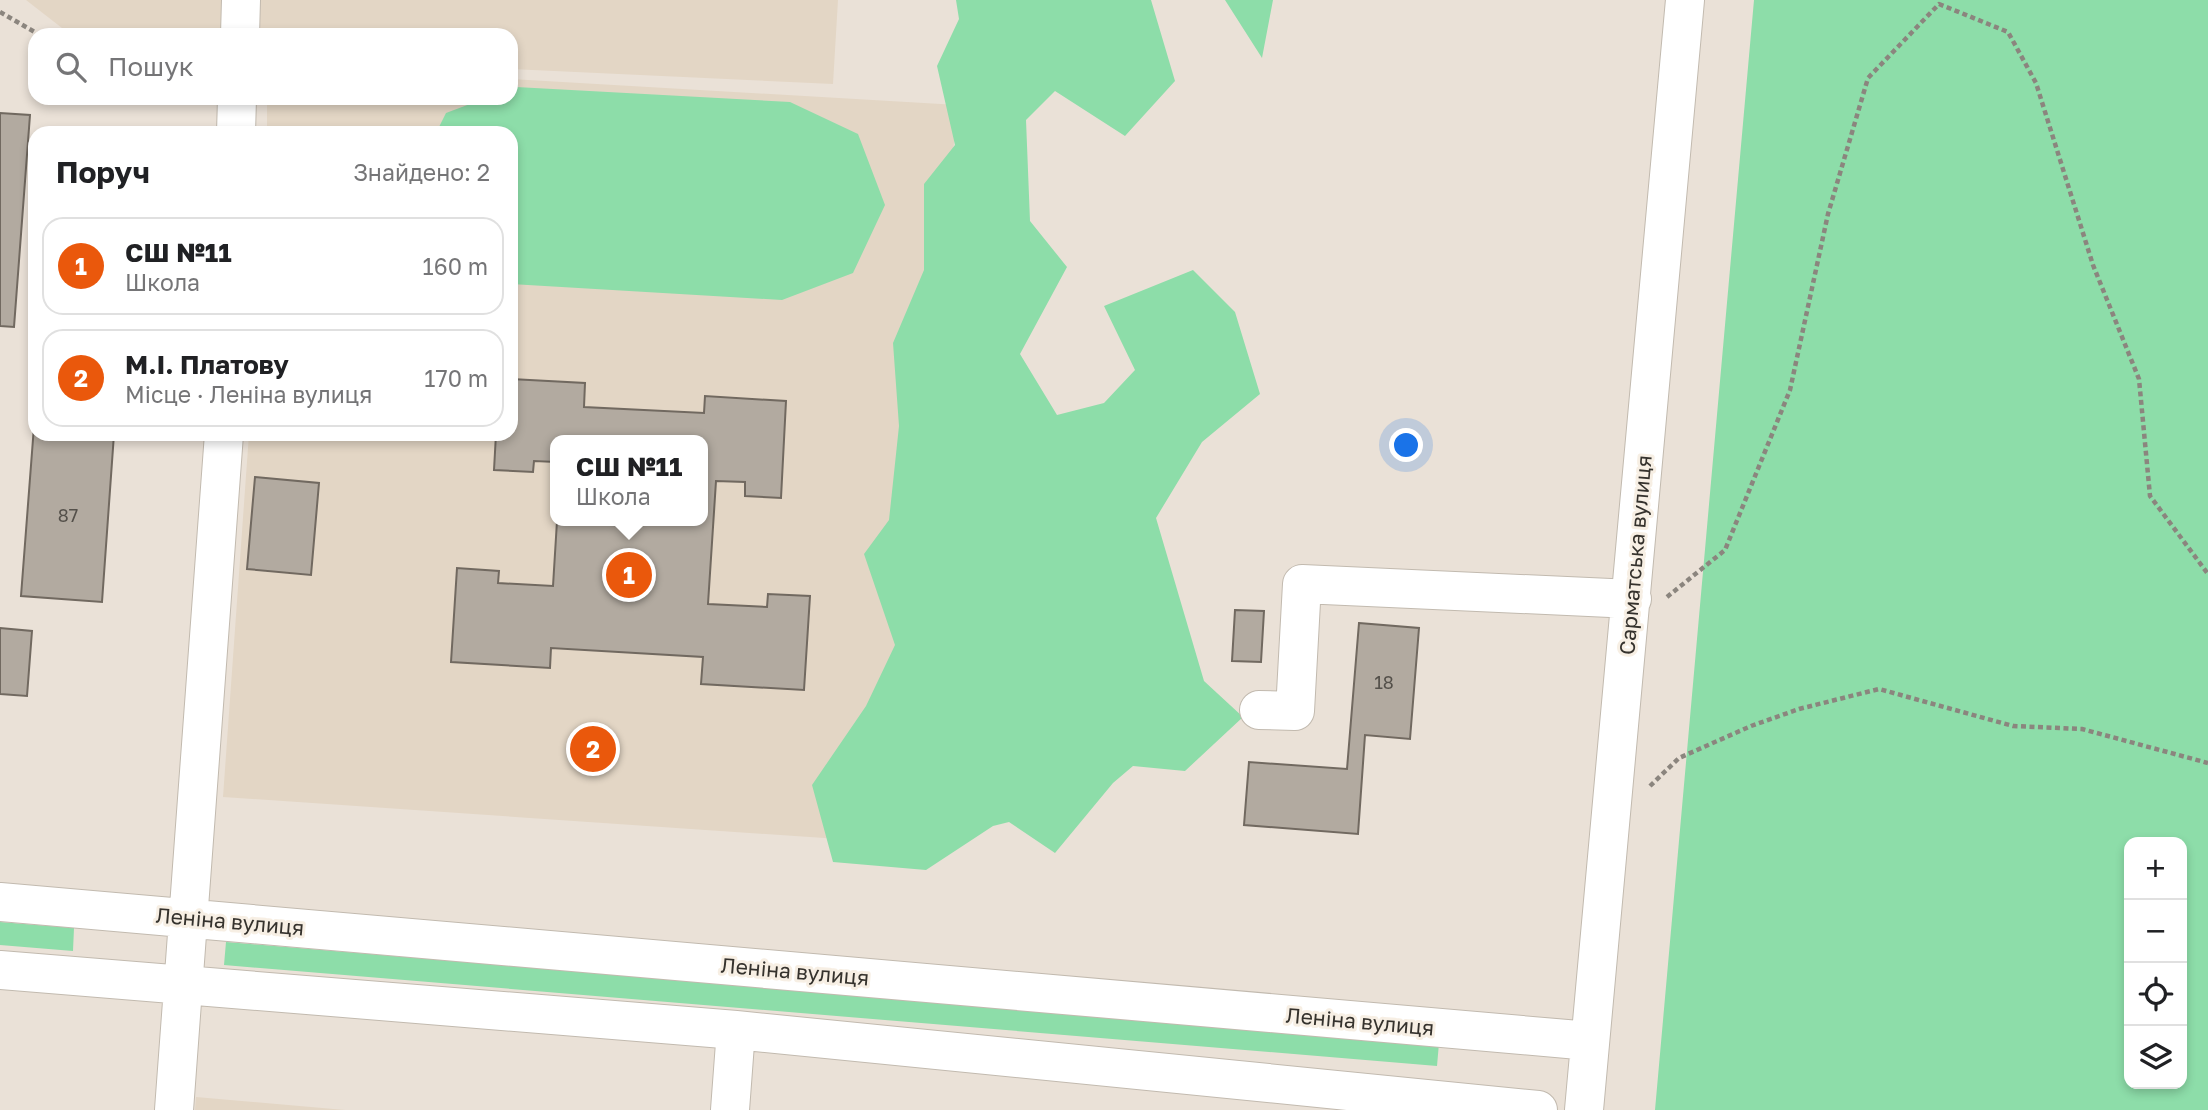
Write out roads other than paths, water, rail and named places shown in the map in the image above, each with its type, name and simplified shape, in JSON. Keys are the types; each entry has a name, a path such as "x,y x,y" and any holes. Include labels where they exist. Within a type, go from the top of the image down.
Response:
{"street":[{"path":"240,28 241,0"},
{"name":"Сарматська вулиця","path":"1584,1110 1685,0"},
{"path":"236,126 237,105"},
{"path":"174,1110 223,441"},
{"path":"1259,710 1295,711 1302,584 1630,614"},
{"name":"Леніна вулиця","path":"0,902 1590,1041"},
{"path":"0,970 736,1030 1538,1110"},
{"path":"730,1110 736,1030"}],"place":[{"name":"СШ №11","path":"629,575"},
{"name":"М.І. Платову","path":"593,749"}]}
